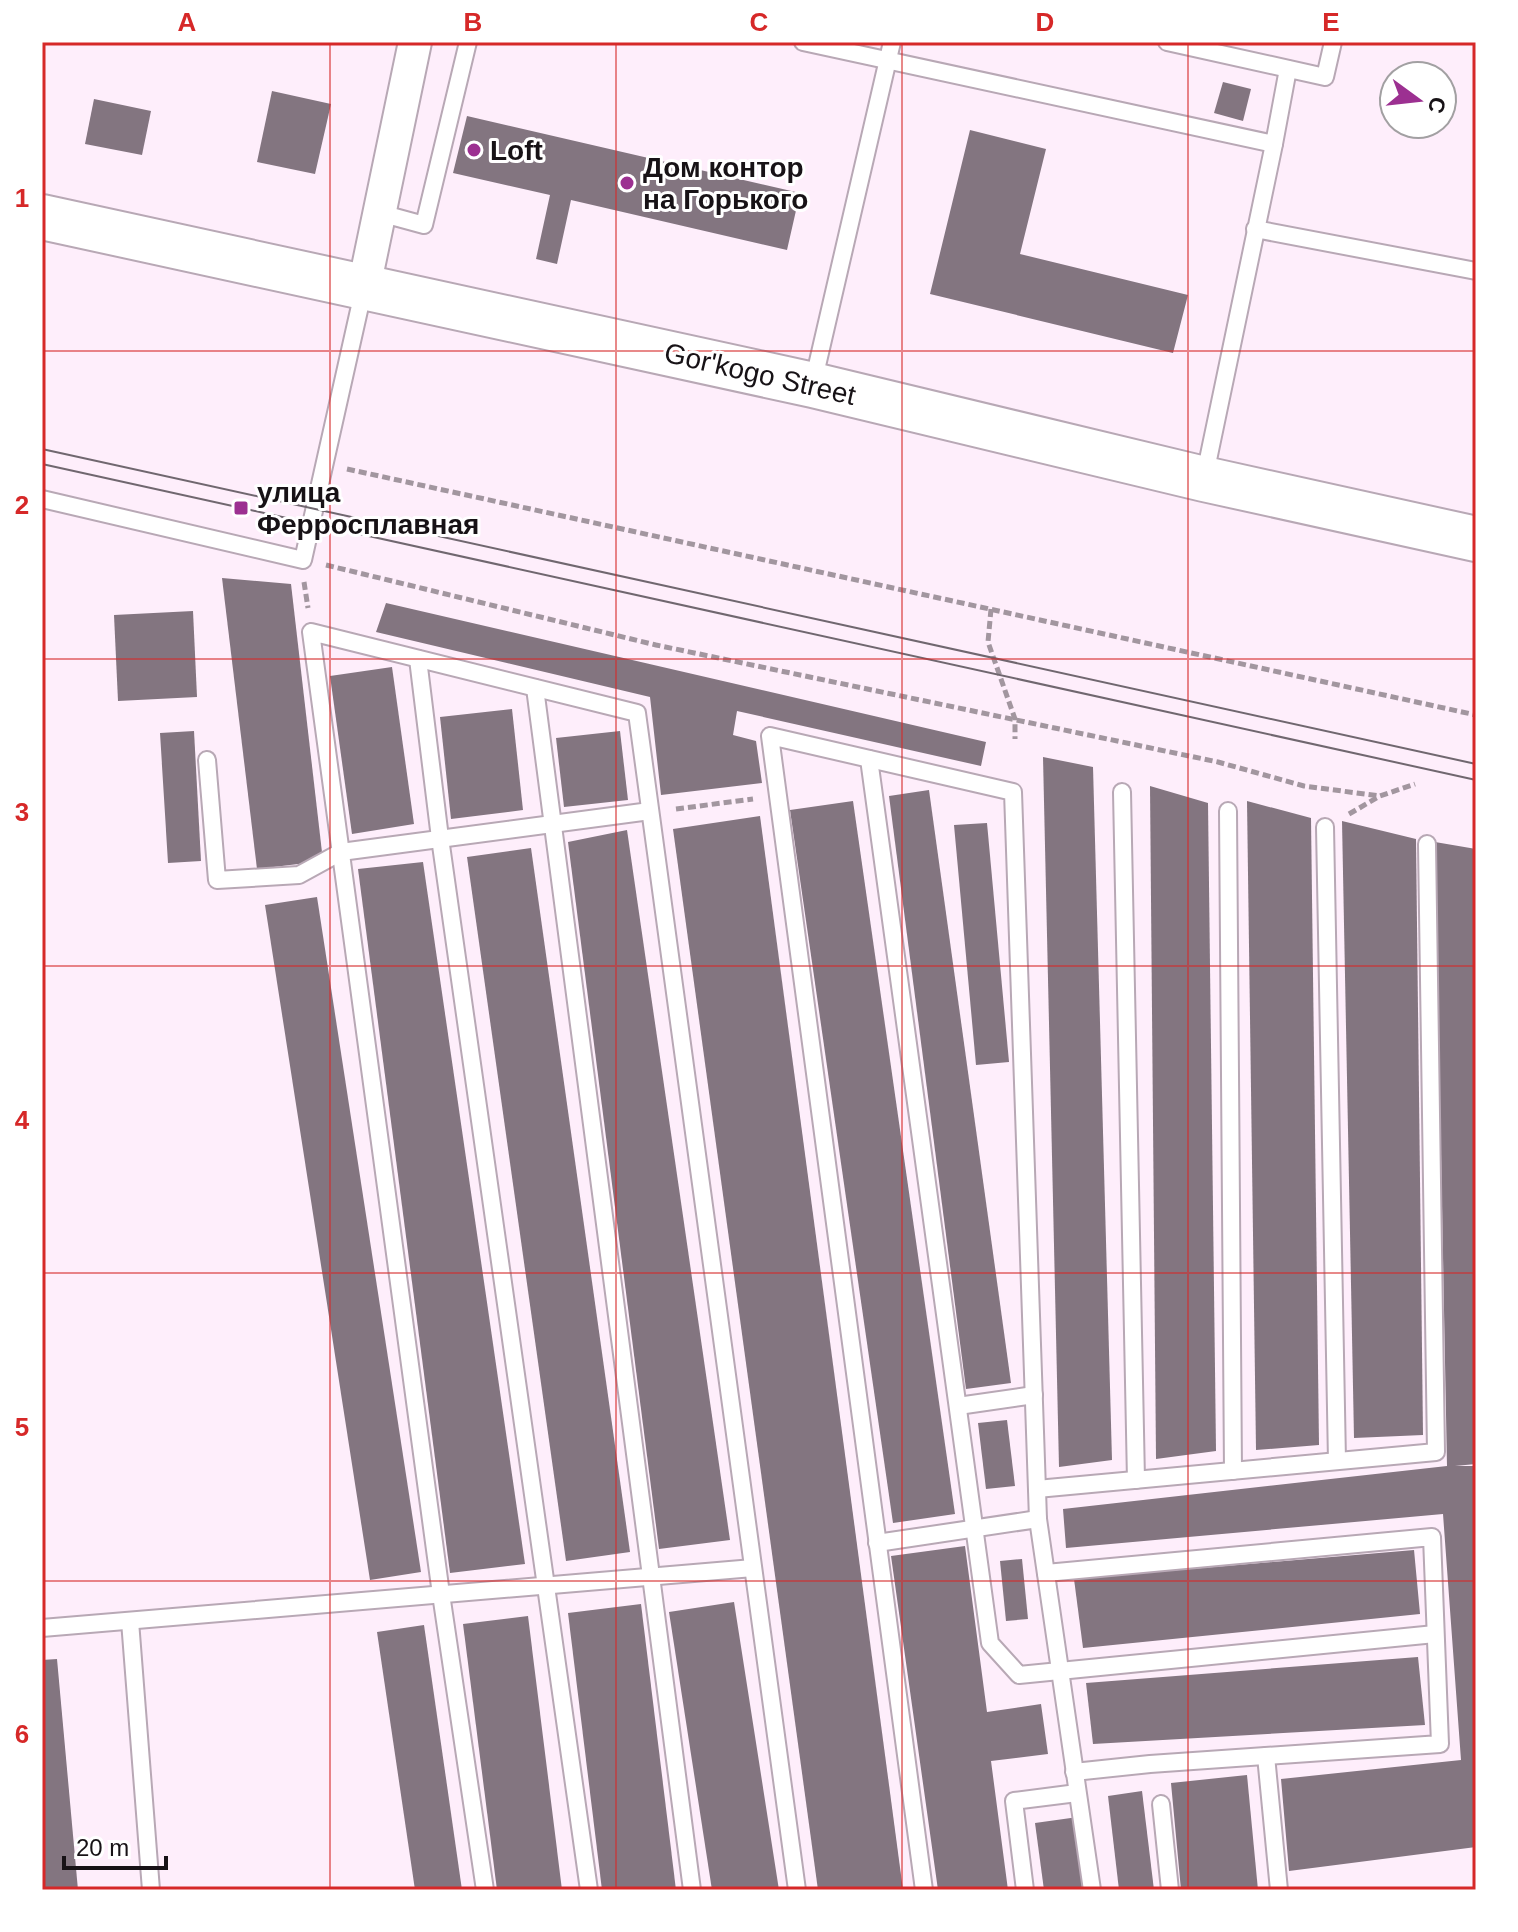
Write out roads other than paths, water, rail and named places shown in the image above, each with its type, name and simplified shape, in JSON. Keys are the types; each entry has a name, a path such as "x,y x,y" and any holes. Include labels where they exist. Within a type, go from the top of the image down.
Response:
{"street":[{"path":"364,287 415,42"},
{"name":"Gor'kogo Street","path":"42,217 813,385 1204,479 1476,539"},
{"path":"1434,531 1476,553"}],"lane":[{"path":"380,213 424,225 468,42"},
{"path":"803,42 1274,144"},
{"path":"813,385 892,42"},
{"path":"1167,42 1325,77 1333,42"},
{"path":"1204,479 1288,69"},
{"path":"1255,229 1476,271"},
{"path":"42,499 303,560 364,287"},
{"path":"485,1890 441,1594 311,632 637,713 797,1890"},
{"path":"418,659 440,838 589,1890"},
{"path":"535,688 692,1890"},
{"path":"924,1890 770,736 1013,792 1038,1519 1092,1890"},
{"path":"869,759 990,1643 1019,1675 1435,1634"},
{"path":"207,760 217,880 299,875 341,852 650,811"},
{"path":"1122,792 1136,1480"},
{"path":"1228,811 1233,1471"},
{"path":"1325,827 1337,1461"},
{"path":"1037,1489 1436,1452 1427,844"},
{"path":"958,1406 1034,1395"},
{"path":"877,1543 1038,1519"},
{"path":"1046,1573 1432,1537 1440,1744 1074,1772"},
{"path":"42,1628 753,1568"},
{"path":"130,1621 151,1890"},
{"path":"1266,1756 1279,1890"},
{"path":"1025,1890 1014,1801 1077,1793"},
{"path":"1161,1804 1170,1890"}],"tram line":[{"path":"42,449 1476,764"},
{"path":"42,464 1476,780"}],"place":[{"name":"Loft","path":"474,150"},
{"name":"Дом контор на Горького","path":"627,183"},
{"name":"улица Ферросплавная","path":"241,508"}]}
